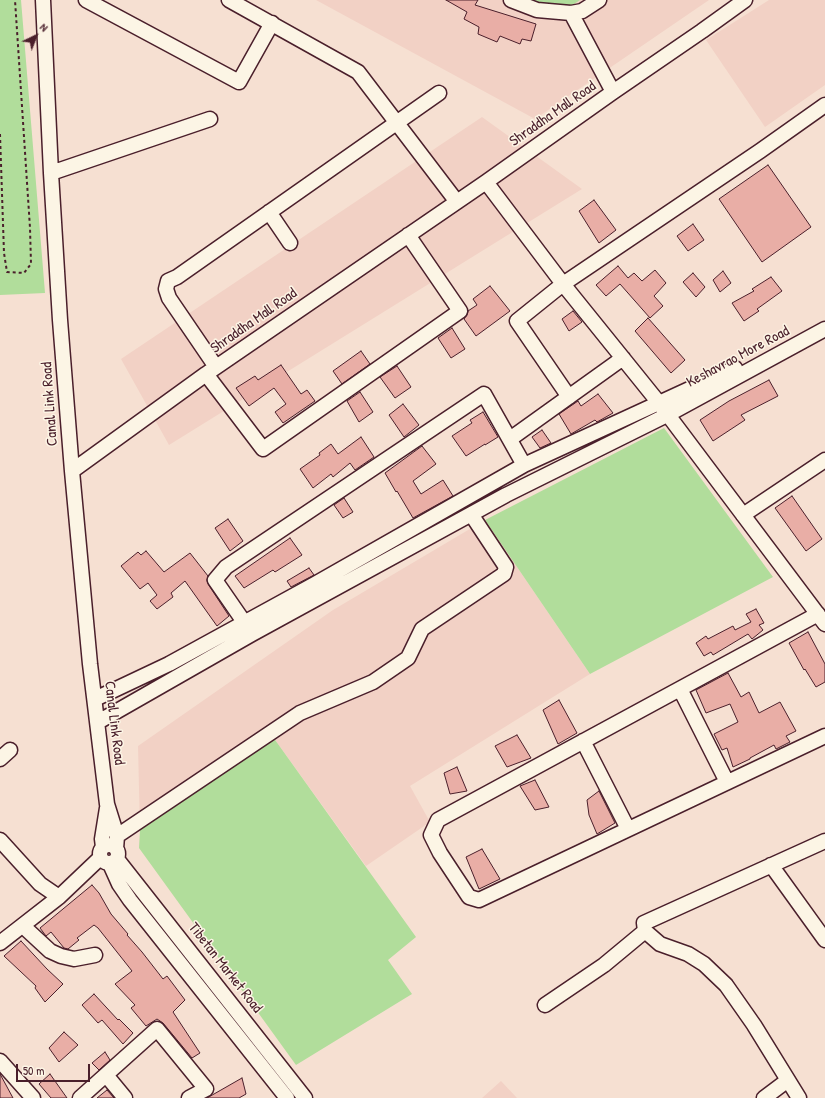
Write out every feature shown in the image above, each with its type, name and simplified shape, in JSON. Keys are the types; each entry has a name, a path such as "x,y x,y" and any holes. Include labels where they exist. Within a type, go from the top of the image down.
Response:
{"street":[{"name":"Canal Link Road","path":"43,0 60,320 90,664 107,804 110,852"},
{"path":"86,0 239,82 272,24"},
{"path":"230,0 358,72 457,202"},
{"path":"511,0 537,10 571,13 582,11 600,0"},
{"name":"Shraddha Mall Road","path":"72,471 211,370 486,182 745,0"},
{"path":"571,13 612,92"},
{"path":"408,235 460,311 263,449 211,370 169,298 166,289 168,281 177,277 439,93"},
{"path":"569,397 517,321 563,284 760,151 825,105"},
{"path":"51,173 210,119"},
{"path":"486,182 563,284 663,409 823,621 680,689 438,820 431,835 440,853 469,897 479,900 825,736"},
{"path":"269,212 290,243"},
{"path":"98,722 252,634 825,320"},
{"name":"Keshavrao More Road","path":"663,409 825,329"},
{"path":"510,439 622,358"},
{"path":"244,622 215,580 226,567 484,394 524,465"},
{"path":"94,699 169,664 315,584 524,465 663,409"},
{"path":"743,515 825,460"},
{"path":"0,942 59,897 110,852 300,713 373,682 408,658 422,629 460,602 504,574 506,567 471,514"},
{"path":"680,689 727,782"},
{"path":"583,741 628,829"},
{"path":"0,840 40,884 59,897"},
{"path":"799,1098 754,1025 726,985 704,964 688,954 660,944 645,931 644,923 825,841"},
{"path":"110,852 119,884 130,900 287,1098"},
{"name":"Tibetan Market Road","path":"110,852 306,1098"},
{"path":"771,865 825,940"},
{"path":"22,926 50,950 61,956 74,959 96,955"},
{"path":"545,1005 604,965 645,931"},
{"path":"80,1098 157,1029 206,1089 189,1098"},
{"path":"0,1061 33,1098"},
{"path":"106,1075 125,1098"},
{"path":"764,1098 788,1080"}],"path":[{"path":"0,134 4,253 7,272 24,273 31,264 30,228 15,0"}],"shaded area":[{"path":"316,0 709,0 535,119"},
{"path":"769,0 825,0 825,85 765,127 706,40"},
{"path":"482,117 582,189 169,445 121,359"},
{"path":"485,520 590,674 410,786 430,822 366,866 273,737 140,830 138,746 333,610"},
{"path":"501,1081 517,1098 482,1098"}],"green space":[{"path":"0,0 21,0 45,293 0,295"},
{"path":"533,0 580,0 571,6 542,3"},
{"path":"664,428 773,577 590,674 485,520"},
{"path":"273,737 416,937 388,960 412,994 296,1065 139,848 140,830"}],"building":[{"path":"446,0 478,0 475,5 536,24 531,41 522,39 520,44 500,36 497,42 478,34 479,27 464,19 467,12"},
{"path":"768,165 811,227 762,262 719,199"},
{"path":"594,200 616,230 599,243 579,211"},
{"path":"693,224 704,240 688,251 677,236"},
{"path":"618,266 628,278 634,273 642,281 655,270 666,283 654,296 663,306 650,318 620,284 606,296 596,285"},
{"path":"723,271 731,283 720,292 713,280"},
{"path":"693,273 705,287 696,297 683,282"},
{"path":"771,277 782,291 757,309 759,311 744,321 732,303 754,291 752,289"},
{"path":"490,286 510,311 476,336 464,319 468,311 477,305 473,299"},
{"path":"573,311 582,322 569,331 562,319"},
{"path":"648,318 685,360 671,373 635,331"},
{"path":"452,328 465,349 451,358 438,338"},
{"path":"361,351 370,364 342,384 333,371"},
{"path":"281,365 301,394 307,390 315,401 283,423 275,412 286,404 274,388 249,406 236,388 255,376 258,380"},
{"path":"397,366 411,387 395,398 380,377"},
{"path":"769,380 778,396 741,415 745,420 713,441 700,420 729,401"},
{"path":"360,392 373,412 359,422 347,401"},
{"path":"598,394 613,413 597,422 595,420 571,434 559,414 578,401 581,406"},
{"path":"403,404 419,425 404,437 389,415"},
{"path":"483,412 498,437 466,456 452,436 472,423 470,420"},
{"path":"542,430 551,443 540,448 532,437"},
{"path":"361,437 374,457 355,470 350,463 333,477 331,474 313,488 300,469 320,455 319,453 331,444 338,454"},
{"path":"422,446 436,464 413,481 421,494 443,480 453,496 413,518 385,473"},
{"path":"792,496 822,539 806,551 775,508"},
{"path":"344,498 353,512 343,518 334,505"},
{"path":"228,519 243,541 230,551 215,528"},
{"path":"290,538 302,555 275,572 273,570 244,588 235,576"},
{"path":"146,551 164,572 190,553 208,576 208,584 229,616 217,626 185,581 171,593 173,597 157,609 150,601 157,595 148,583 140,589 121,566 138,552 141,555"},
{"path":"309,568 314,575 291,587 287,581"},
{"path":"756,609 764,623 759,625 763,630 752,639 748,634 713,655 711,652 704,656 696,643 706,636 708,639 733,626 735,630 751,622 746,614"},
{"path":"808,632 825,664 825,682 816,687 805,669 804,670 789,643"},
{"path":"728,673 741,697 749,692 759,713 780,702 796,731 786,736 790,742 776,749 774,745 733,767 727,748 722,750 714,734 738,722 730,704 706,713 696,690"},
{"path":"559,700 577,733 558,744 543,710"},
{"path":"517,735 531,758 507,767 495,746"},
{"path":"457,767 467,791 450,794 444,773"},
{"path":"535,780 549,807 535,810 520,786"},
{"path":"599,791 615,823 597,834 589,815 587,800"},
{"path":"482,849 500,879 479,889 466,857"},
{"path":"92,885 99,893 111,914 128,934 127,935 163,979 167,976 185,1000 173,1012 200,1053 192,1058 163,1023 157,1019 146,1026 131,1008 135,1005 115,984 132,971 98,928 94,925 77,938 79,940 68,949 64,948 51,932 46,936 40,928"},
{"path":"21,941 63,984 45,1002 35,988 36,986 4,956"},
{"path":"94,994 118,1020 119,1019 133,1033 123,1044 102,1020 98,1023 82,1005"},
{"path":"64,1032 78,1045 59,1062 49,1048"},
{"path":"105,1052 110,1060 99,1070 92,1063"},
{"path":"0,1074 13,1098 0,1098"},
{"path":"50,1074 67,1098 51,1098 39,1084"},
{"path":"242,1078 246,1094 239,1098 207,1098"},
{"path":"107,1090 114,1098 97,1098"}]}
